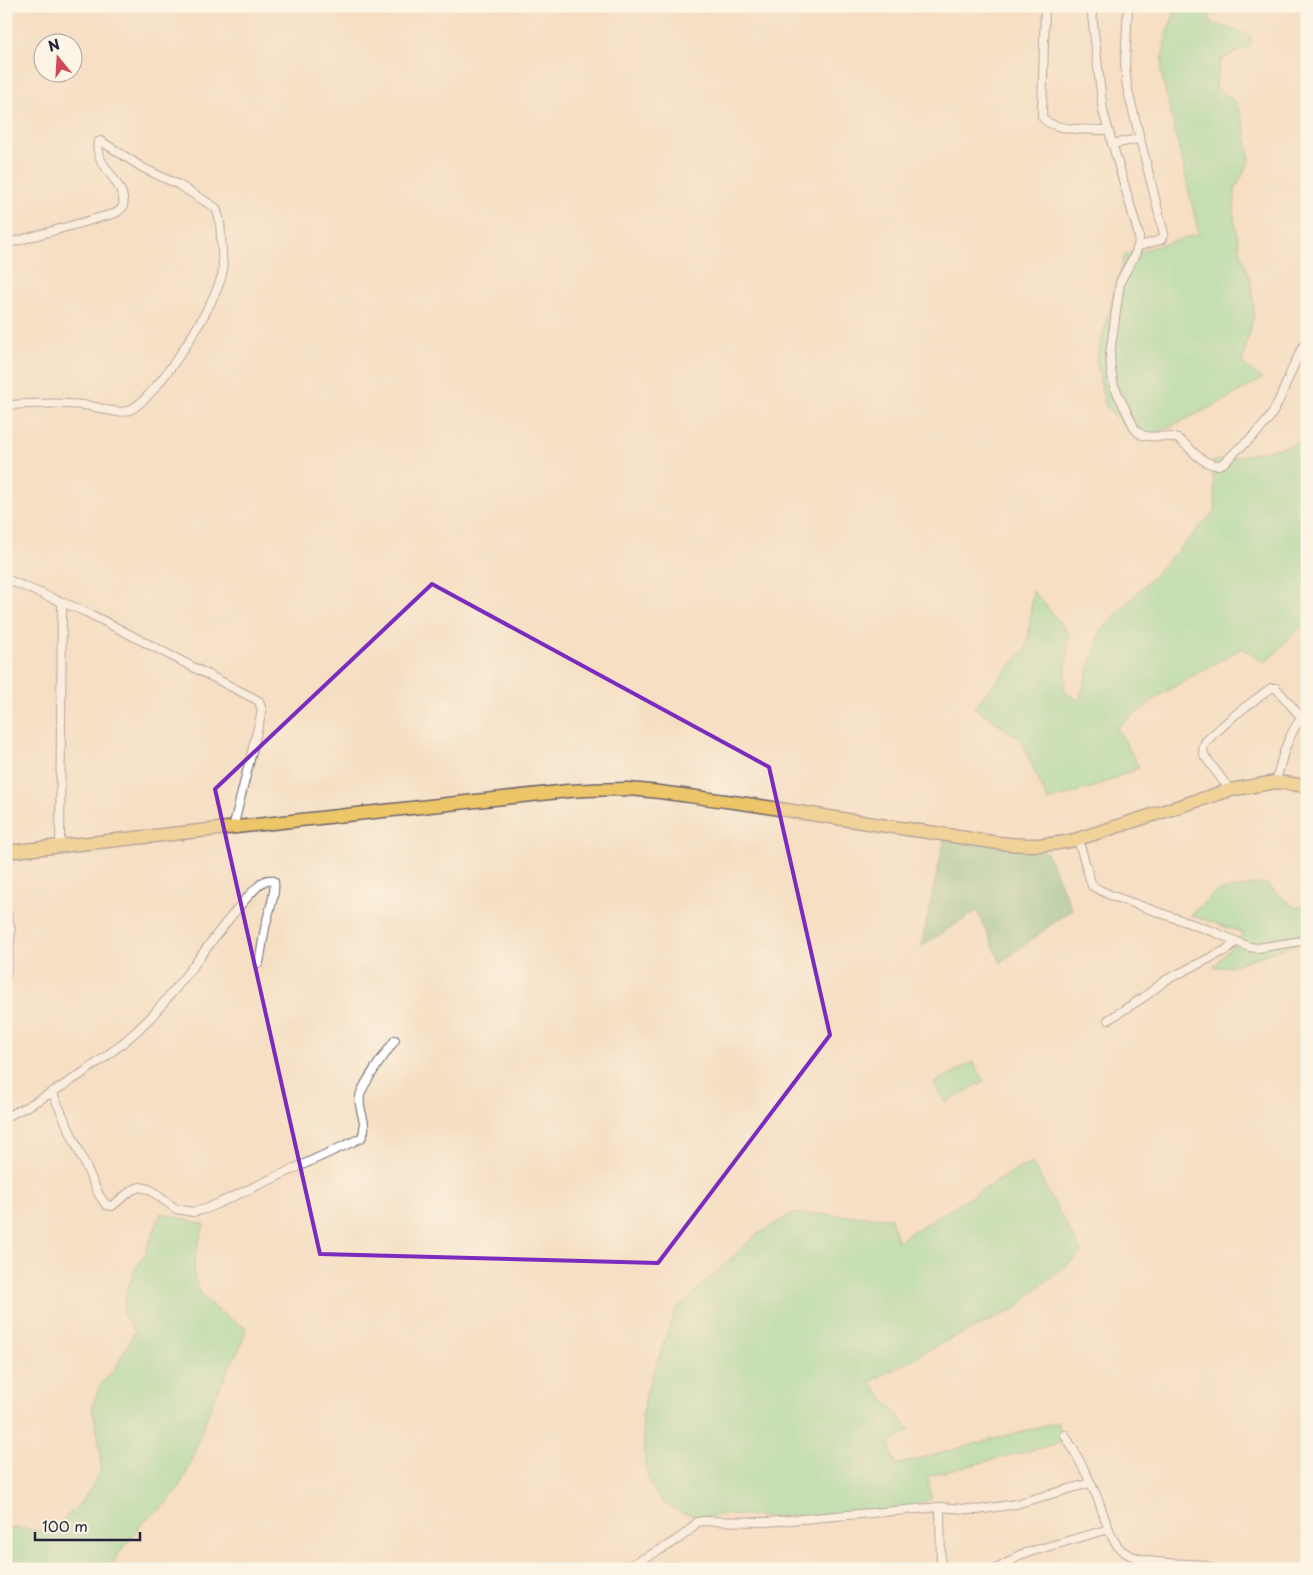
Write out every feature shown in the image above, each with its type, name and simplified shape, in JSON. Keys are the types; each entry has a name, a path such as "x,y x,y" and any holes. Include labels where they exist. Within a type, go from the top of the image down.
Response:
{"main road":[{"path":"6,852 568,791 605,789 660,792 1009,844 1063,844 1230,790 1276,782 1307,786"}],"street":[{"path":"1045,6 1043,120 1052,125 1064,127 1108,130"},
{"path":"1091,6 1102,101 1108,130 1139,230 1139,246 1120,283 1110,354 1114,386 1135,430 1144,437 1174,438 1184,443 1209,464 1217,465 1224,462 1250,439 1272,414 1297,355 1307,340"},
{"path":"1128,6 1126,76 1129,99 1164,234 1160,240 1139,246"},
{"path":"1112,144 1139,139"},
{"path":"6,244 116,213 123,207 124,198 121,190 104,164 96,147 98,142 101,141 143,168 179,185 216,208 220,221 223,269 217,291 198,327 152,392 138,406 128,411 115,412 91,406 60,404 6,405"},
{"path":"6,579 86,612 259,701 262,711 233,828"},
{"path":"60,846 62,603"},
{"path":"1230,790 1204,756 1203,747 1236,714 1270,688 1276,688 1304,714 1289,737 1276,782"},
{"path":"1078,840 1090,881 1096,888 1131,903 1217,933 1249,947 1258,948 1307,940"},
{"path":"6,1117 52,1092 93,1065 151,1017 236,911 259,886 266,880 271,879 274,881 275,886 266,921 259,963"},
{"path":"6,911 10,931 6,976"},
{"path":"1108,1020 1144,997 1166,980 1226,950 1236,942"},
{"path":"52,1092 99,1195 106,1205 109,1207 115,1205 132,1190 140,1187 148,1190 176,1209 200,1211 220,1204 361,1138 364,1132 364,1121 360,1095 379,1062 395,1040"},
{"path":"1065,1435 1090,1483 1109,1529 1122,1551 1132,1557 1166,1562 1204,1564 1212,1569"},
{"path":"624,1569 691,1530 697,1522 767,1522 940,1507 977,1510 1008,1505 1090,1483"},
{"path":"940,1507 941,1569"},
{"path":"996,1569 1019,1555 1109,1529"}],"highlighted area":[{"path":"432,584 769,767 830,1035 658,1263 320,1254 215,789"}],"green space":[{"path":"1177,6 1210,6 1210,22 1252,36 1250,46 1221,60 1215,87 1236,102 1245,128 1250,160 1235,189 1234,219 1240,249 1251,283 1254,314 1242,362 1262,379 1217,404 1139,442 1105,405 1096,359 1125,255 1199,234 1161,72 1166,35"},
{"path":"1307,439 1307,621 1265,663 1242,648 1163,693 1117,727 1139,768 1091,788 1048,801 1020,739 974,707 1027,647 1033,591 1069,633 1064,691 1079,701 1100,632 1216,510 1212,462 1289,446"},
{"path":"945,836 1039,847 1047,853 1072,909 1001,963 977,911 921,946"},
{"path":"1265,883 1295,908 1307,906 1307,941 1227,967 1213,967 1244,933 1190,915 1217,891"},
{"path":"973,1062 984,1081 945,1103 934,1083"},
{"path":"1032,1163 1082,1253 1035,1290 1017,1308 948,1340 870,1382 910,1430 889,1444 896,1465 1058,1422 1063,1442 928,1476 931,1499 889,1513 778,1517 727,1514 706,1517 682,1513 662,1502 650,1484 645,1464 642,1417 646,1395 675,1311 755,1236 793,1213 891,1218 897,1241 1014,1171"},
{"path":"161,1213 204,1224 194,1265 199,1290 220,1312 246,1328 240,1348 211,1406 188,1470 177,1490 162,1508 145,1520 116,1557 111,1569 6,1569 6,1530 17,1528 40,1531 59,1523 76,1508 90,1490 101,1469 100,1446 92,1406 100,1385 115,1369 135,1331 123,1314 126,1294 133,1274 145,1254"}]}
